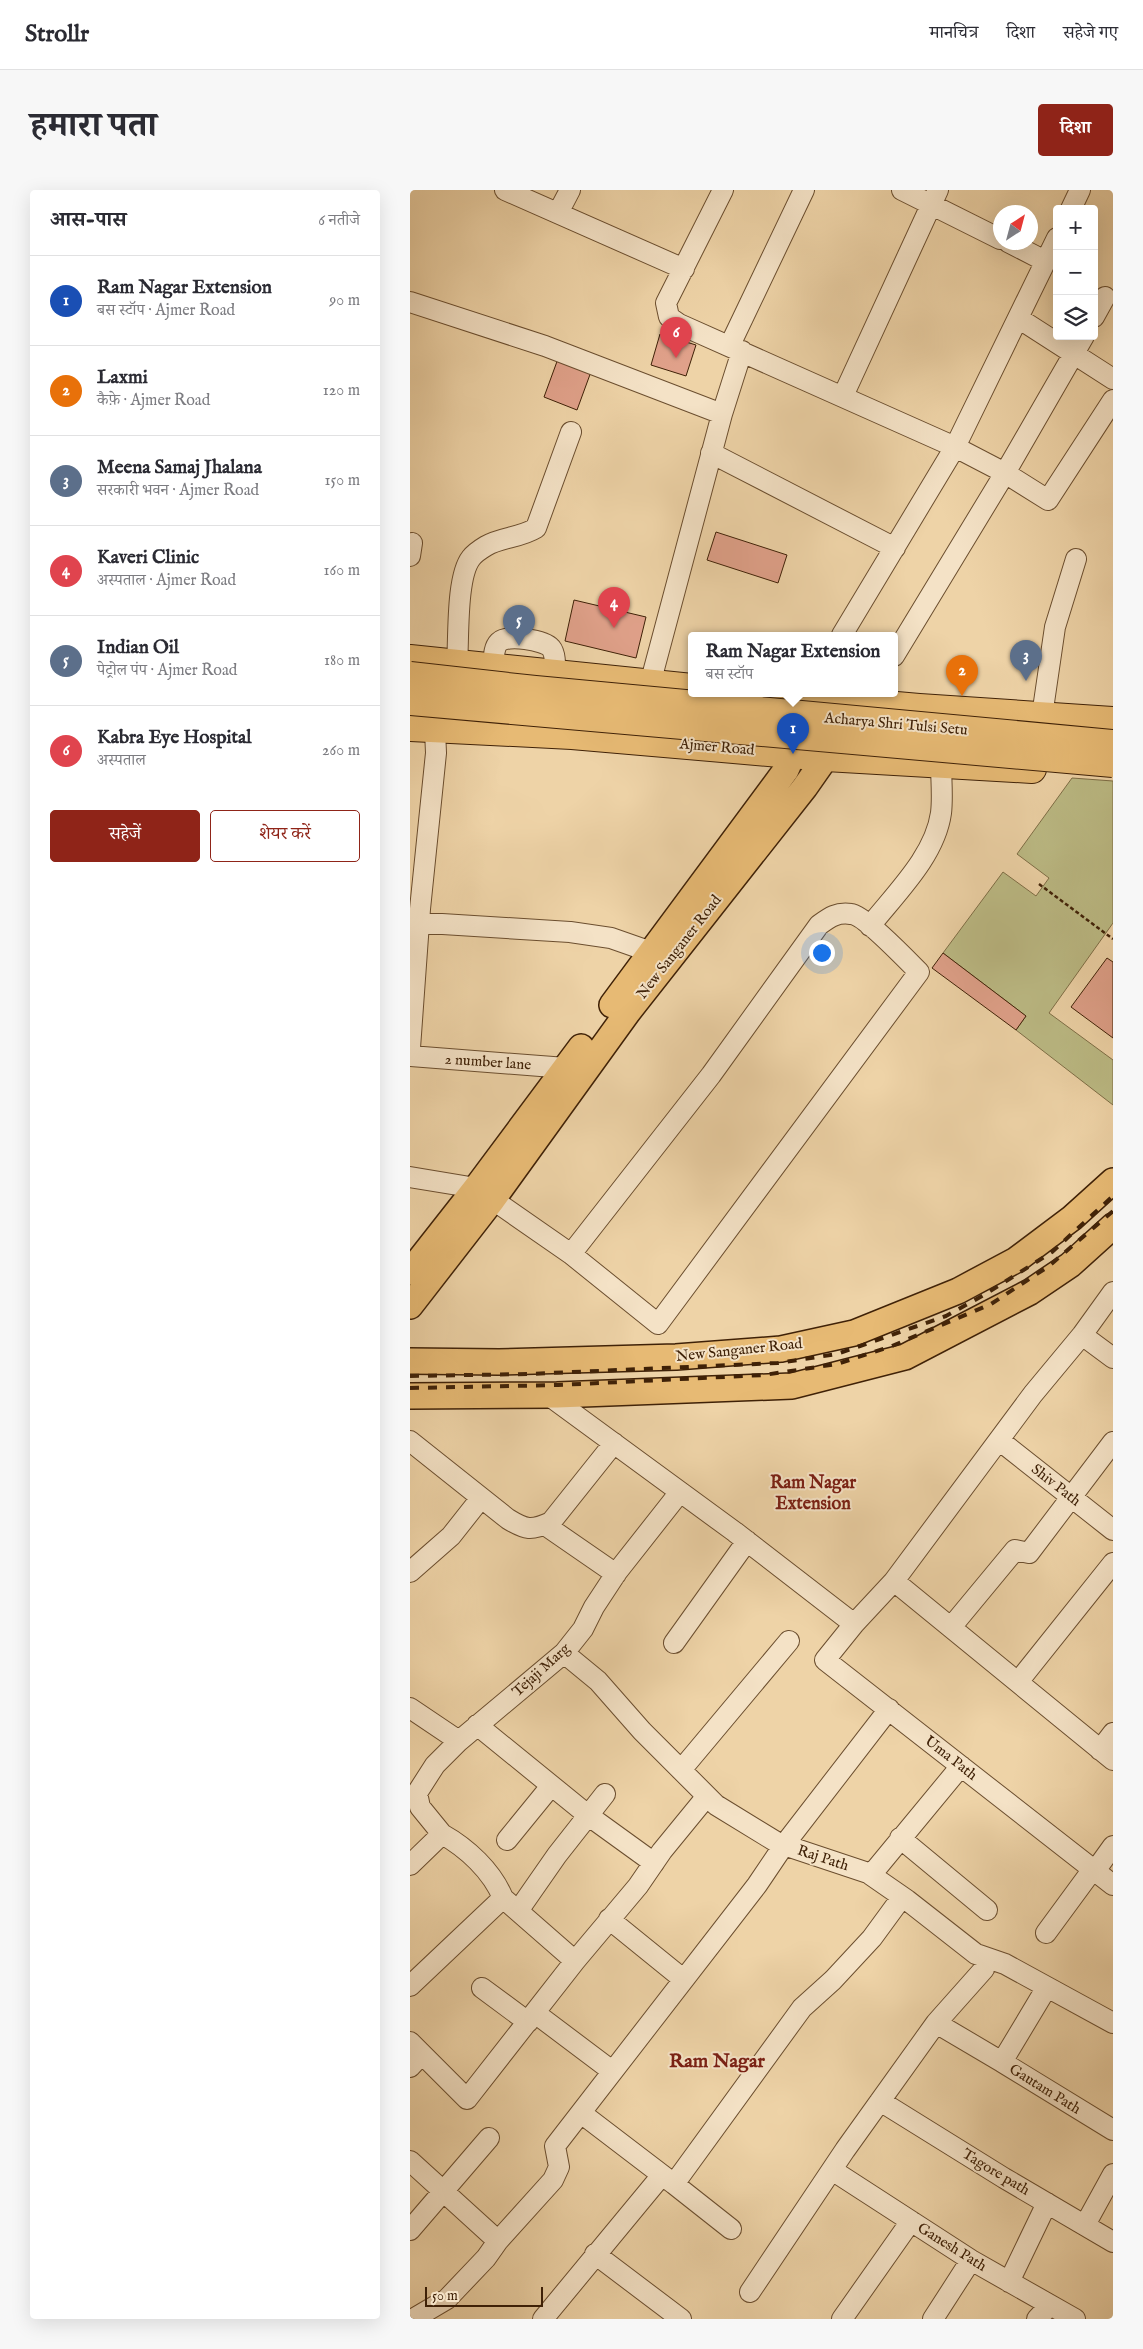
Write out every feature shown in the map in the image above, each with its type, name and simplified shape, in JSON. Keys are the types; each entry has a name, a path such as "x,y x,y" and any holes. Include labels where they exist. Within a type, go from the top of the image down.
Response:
{"highway":[{"path":"410,659 688,688"},
{"name":"Acharya Shri Tulsi Setu","path":"410,676 545,691 1113,744"},
{"path":"793,697 860,699 1113,721"},
{"name":"Acharya Shri Tulsi Setu","path":"410,701 1113,764"},
{"name":"Ajmer Road","path":"423,729 572,735 826,757 1113,774"}],"main road":[{"name":"New Sanganer Road","path":"410,1306 566,1068 786,770 793,754 804,698"},
{"name":"New Sanganer Road","path":"410,1272 485,1193 628,1012 826,757 860,699"},
{"name":"New Sanganer Road","path":"410,1362 499,1362 676,1357 781,1349 854,1333 958,1291 1016,1260 1072,1218 1113,1181"},
{"path":"410,1396 548,1395 792,1386 905,1356 1030,1292 1070,1265 1113,1226"}],"street":[{"path":"505,190 684,269"},
{"path":"558,213 570,190"},
{"path":"723,190 666,303 669,317 679,324 955,447 1005,473 1048,500 1113,400"},
{"path":"650,684 722,414 736,348 804,190"},
{"path":"902,190 934,197 993,235"},
{"path":"1073,205 1080,190"},
{"path":"843,396 934,197"},
{"path":"1020,250 1048,269"},
{"path":"844,632 955,447 1018,318 1048,269 1054,250"},
{"path":"1098,308 1104,296"},
{"path":"410,302 545,346 722,414"},
{"path":"1018,318 1113,379"},
{"path":"898,649 1005,473 1082,340"},
{"path":"458,664 462,579 470,558 486,546 505,538 526,534 536,528 571,432"},
{"path":"711,453 895,548"},
{"path":"1042,716 1055,627 1076,559"},
{"path":"410,1048 414,923 436,753 423,729"},
{"path":"870,926 917,866 932,841 941,813 941,763"},
{"path":"410,1177 485,1193 571,1254 658,1324 919,972 870,926 853,914 834,914 819,925 711,1076 571,1254"},
{"path":"414,923 570,932 611,938 651,952"},
{"name":"2 number lane","path":"410,1056 566,1068"},
{"path":"548,1395 747,1541 854,1624 894,1581 1113,1292"},
{"path":"1082,1335 1113,1358"},
{"name":"Shiv Path","path":"999,1440 1113,1530"},
{"path":"410,1441 508,1519 522,1528 538,1529 550,1522 614,1443"},
{"path":"952,1626 1015,1550 1029,1553 1113,1442"},
{"name":"Tejaji Marg","path":"414,1791 459,1741 564,1653 583,1629 594,1607 616,1574 680,1492"},
{"path":"410,1572 450,1536 481,1498"},
{"path":"545,1525 616,1574"},
{"path":"674,1643 747,1541"},
{"path":"1018,1682 1113,1563"},
{"path":"894,1581 952,1626 1107,1755 1113,1733"},
{"name":"Uma Path","path":"854,1624 825,1660 1113,1885"},
{"path":"681,1770 789,1641"},
{"name":"Raj Path","path":"564,1653 598,1681 716,1805 784,1845 831,1859 871,1875 976,1954 1005,1964 1113,2023"},
{"path":"410,1708 459,1741"},
{"path":"414,2319 447,2299 486,2258 498,2241 553,2180 559,2167 555,2146 757,1885 784,1845 889,1710"},
{"path":"477,1725 589,1816 654,1863"},
{"path":"871,1875 961,1766"},
{"path":"507,1840 551,1786"},
{"path":"414,1791 420,1807 442,1834 459,1844 497,1883 503,1898 575,1961"},
{"path":"518,1911 557,1855 606,1794"},
{"path":"414,2054 466,2098 532,2018 609,1919 638,1886 707,1796"},
{"path":"410,1865 442,1834"},
{"path":"900,1838 987,1910"},
{"path":"1046,1933 1113,1846"},
{"path":"543,2319 596,2254 668,2180 802,2008 833,1980 872,1938 902,1897"},
{"path":"410,1986 503,1898"},
{"path":"609,1919 683,1979"},
{"path":"750,2292 832,2170 936,2023 984,1969"},
{"name":"Gautam Path","path":"1048,1987 1002,2062 1113,2130"},
{"path":"482,1988 532,2018 612,2071"},
{"path":"936,2023 1002,2062"},
{"name":"Tagore path","path":"880,2101 1113,2242"},
{"path":"581,2113 731,2229"},
{"path":"410,2230 489,2138"},
{"path":"410,2161 498,2241"},
{"name":"Ganesh Path","path":"832,2170 971,2260 1009,2282 1044,2312 1075,2319"},
{"path":"1085,2225 1113,2174"},
{"path":"1009,2282 1047,2203"},
{"path":"842,2319 911,2221"},
{"path":"596,2254 660,2313 681,2319"},
{"path":"933,2319 971,2260"}],"path":[{"path":"1039,884 1113,939"}],"shaded area":[{"path":"1072,778 1113,781 1113,923 1049,1013 1113,1060 1113,1105 1016,1030 1026,1016 943,953 1003,872 1036,896 1049,878 1017,854"}],"building":[{"path":"660,334 696,345 686,376 651,365"},
{"path":"559,356 592,369 577,410 544,397"},
{"path":"716,532 787,555 778,583 707,560"},
{"path":"574,600 646,617 636,658 565,641"},
{"path":"943,953 1026,1016 1016,1030 932,968"},
{"path":"1107,958 1113,962 1113,1038 1071,1007"}],"railway":[{"path":"410,1376 528,1374 778,1363 837,1354 946,1316 984,1295 1052,1252 1113,1196"},
{"path":"410,1388 558,1385 764,1375 837,1364 892,1346 991,1304 1049,1266 1113,1211"}],"place":[{"name":"Kabra Eye Hospital","path":"676,358"},
{"name":"Kaveri Clinic","path":"614,628"},
{"name":"Indian Oil","path":"519,646"},
{"name":"Meena Samaj Jhalana","path":"1026,681"},
{"name":"Laxmi","path":"962,696"},
{"name":"Ram Nagar Extension","path":"793,754"}],"district":[{"name":"Ram Nagar Extension","path":"813,1494"},
{"name":"Ram Nagar","path":"717,2061"}]}
